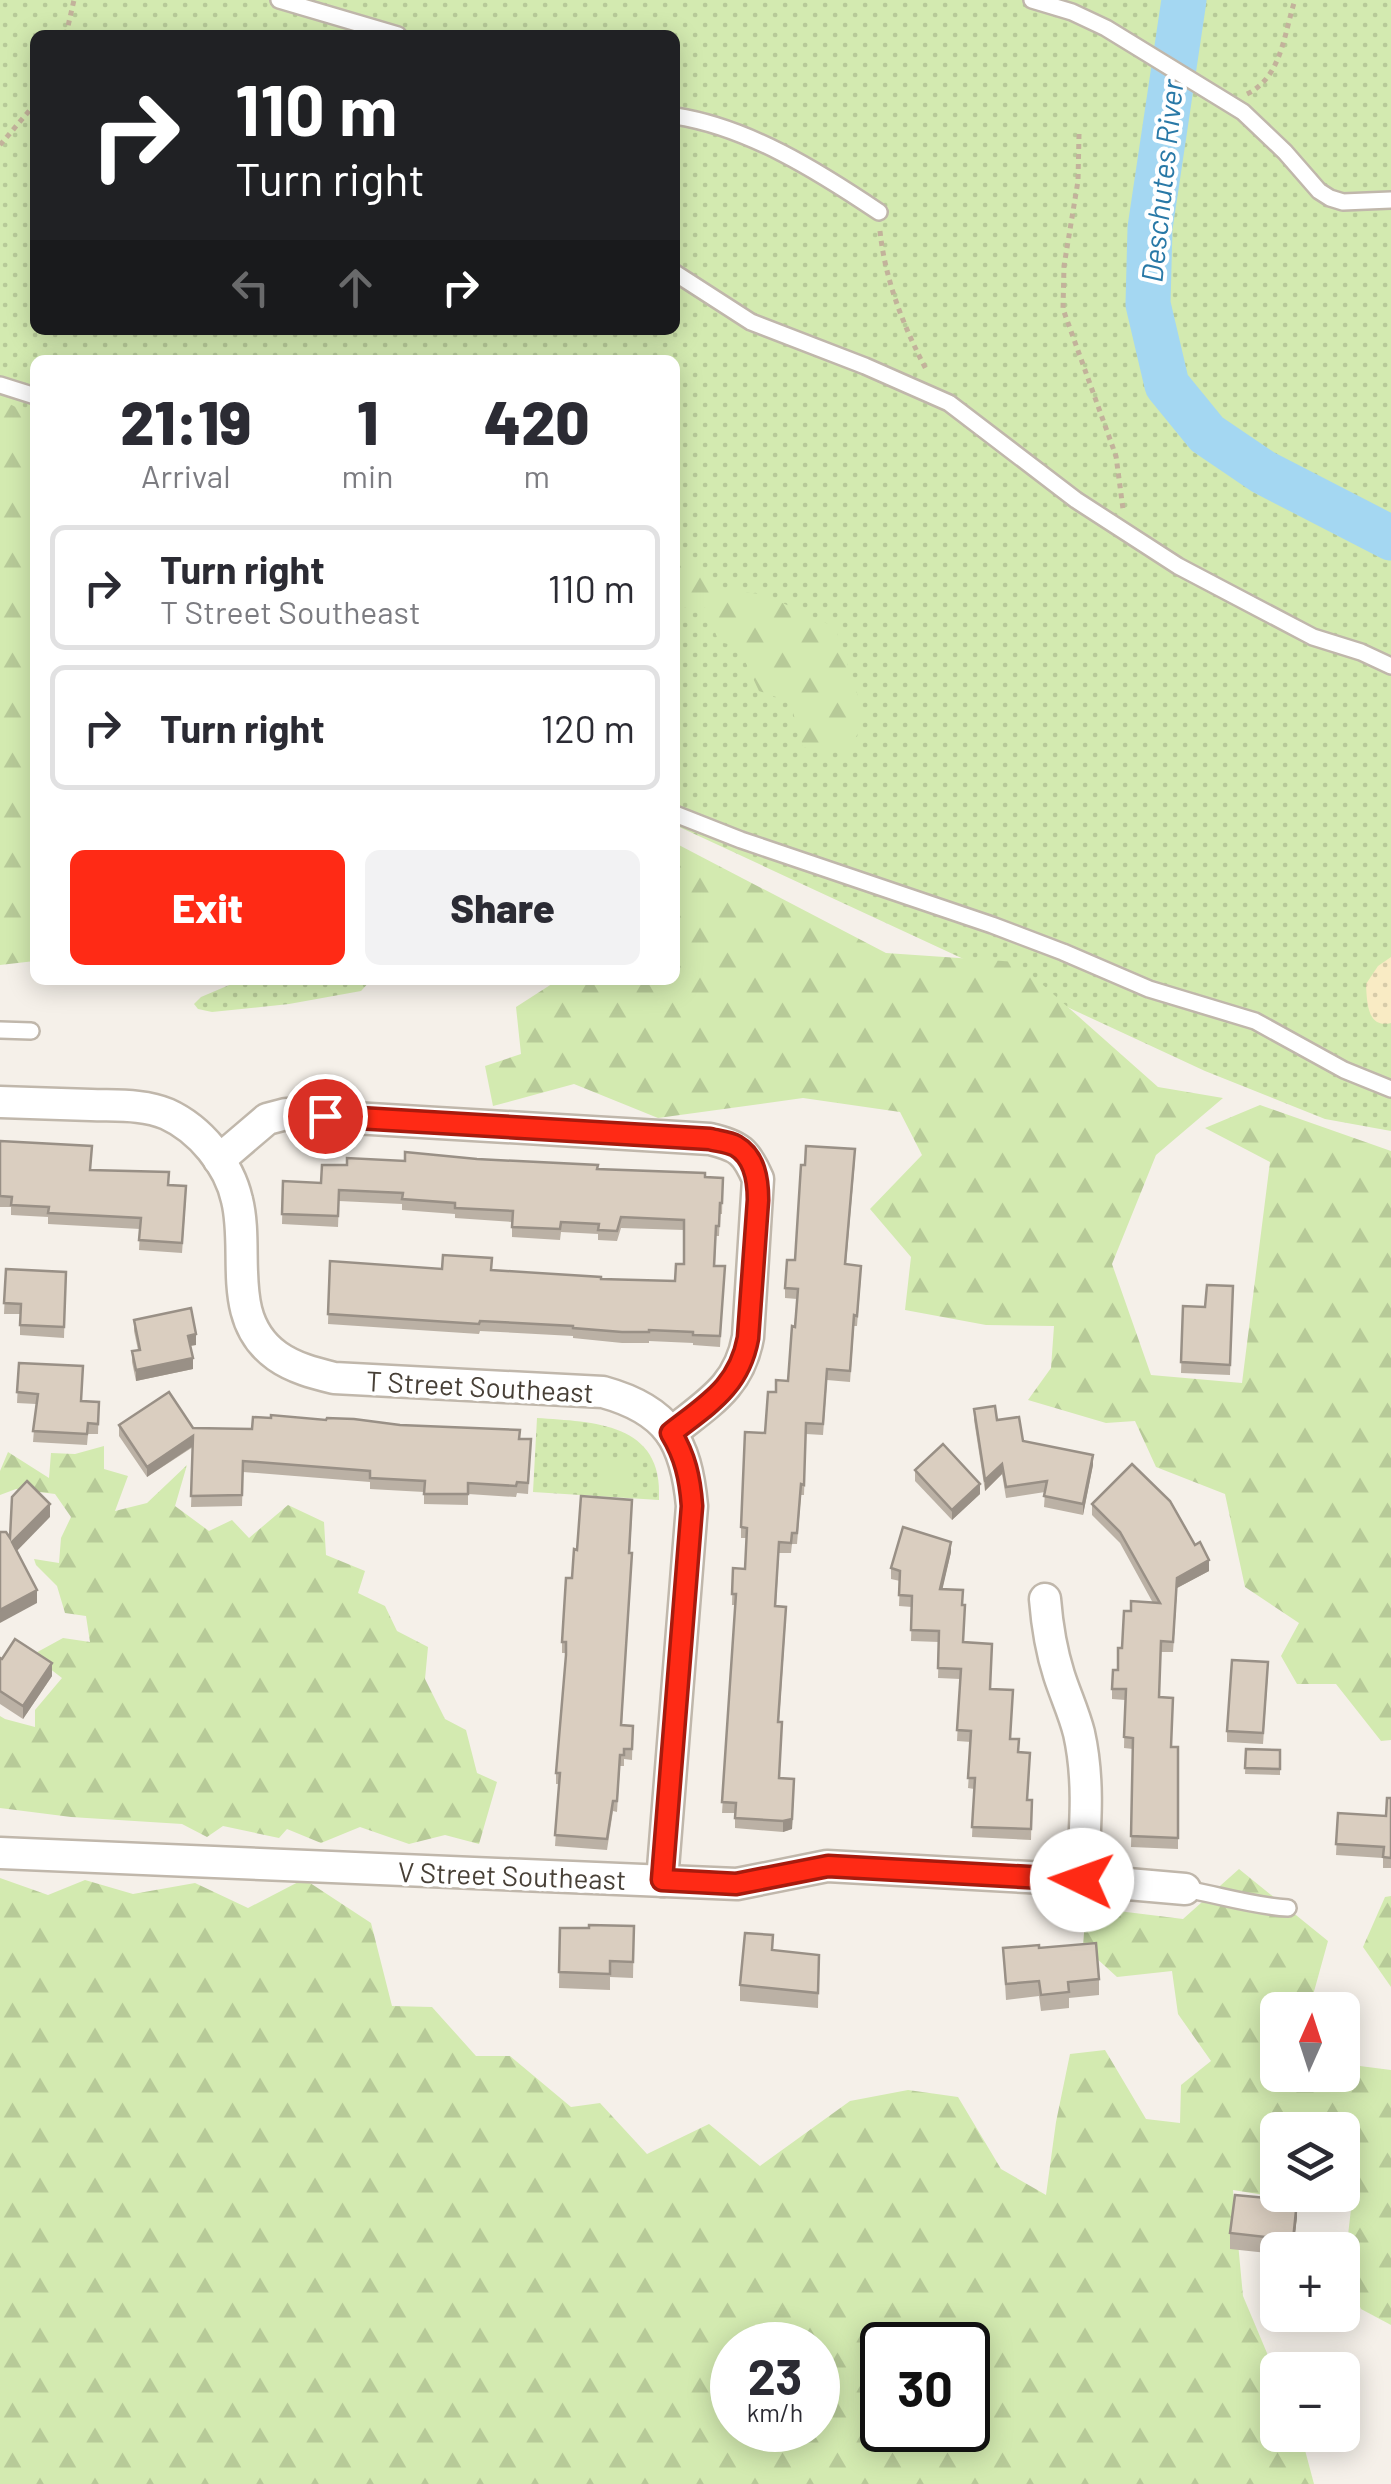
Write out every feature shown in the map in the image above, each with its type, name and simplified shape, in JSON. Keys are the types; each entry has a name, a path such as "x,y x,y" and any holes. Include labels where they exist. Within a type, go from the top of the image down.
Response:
{"street":[{"name":"T Street Southeast","path":"0,1102 132,1107 166,1114 198,1133 219,1160 238,1200 246,1312 257,1336 276,1355 302,1369 334,1378 604,1392 655,1414 682,1452 690,1478 692,1506 662,1880"},
{"path":"219,1160 267,1119 286,1114 710,1139 736,1146 750,1160 758,1179 745,1356 722,1394 671,1433"},
{"path":"1046,1598 1051,1646 1078,1732 1088,1791 1082,1880"},
{"name":"V Street Southeast","path":"0,1853 736,1884 828,1866 1185,1889"}],"lane":[{"path":"280,0 381,30"},
{"path":"1032,0 1106,28 1243,112 1330,198 1343,202 1391,200"},
{"path":"680,117 718,126 792,158 879,212"},
{"path":"680,276 751,322 949,402 1076,500 1178,566 1313,637 1391,666"},
{"path":"0,384 30,394"},
{"path":"680,816 1010,932 1149,988 1255,1021 1344,1070 1391,1089"},
{"path":"0,1030 31,1032"},
{"path":"1185,1889 1288,1908"}],"path":[{"path":"67,30 74,0"},
{"path":"1223,99 1257,89 1269,77 1296,0"},
{"path":"0,145 30,110"},
{"path":"1079,134 1078,180 1064,266 1063,309 1116,456 1124,532"},
{"path":"879,212 884,255 903,321 932,379 949,402"}],"green space":[{"path":"0,0 1391,0 1391,1131 1325,1119 1205,1071 680,827 680,355 30,355 30,442 0,444"},
{"path":"0,399 30,414 30,962 0,965"},
{"path":"680,555 714,590 763,594 835,627 865,717 849,753 803,747 790,702 759,691 738,646 719,642 705,607 680,607"},
{"path":"680,846 886,953 1017,962 1158,1087 1223,1098 1156,1155 1112,1264 1151,1375 1242,1383 1270,1162 1205,1128 1260,1105 1391,1151 1391,1740 1381,1741 1336,1684 1297,1684 1281,1656 1299,1623 1245,1587 1225,1494 1156,1467 1135,1421 1106,1423 1028,1400 1051,1368 1054,1326 986,1325 905,1310 911,1257 870,1209 922,1155 900,1112 803,1098 658,1118 574,1084 493,1106 485,1066 521,1054 516,1007 550,985 680,985"},
{"path":"229,985 366,985 361,991 289,1004 212,1012 194,1004"},
{"path":"537,1418 602,1425 637,1441 650,1455 657,1474 659,1500 533,1492"},
{"path":"104,1446 104,1469 128,1476 115,1511 147,1503 187,1465 175,1506 209,1531 232,1520 249,1538 288,1505 324,1522 326,1555 365,1571 358,1593 385,1606 397,1631 428,1647 425,1679 445,1719 466,1730 477,1773 497,1782 479,1844 445,1835 409,1844 360,1827 321,1843 287,1829 279,1838 223,1826 207,1837 182,1824 0,1808 0,1716 35,1727 35,1710 62,1678 32,1655 63,1638 90,1642 86,1616 65,1613 57,1586 34,1559 59,1563 61,1538 71,1517 55,1494 16,1489 0,1495 0,1471 8,1452 49,1478 51,1453 75,1454"},
{"path":"599,1459 633,1459 634,1494 599,1494"},
{"path":"1239,1869 1328,1941 1314,1992 1260,1992 1260,2092 1360,2092 1360,2066 1391,2070 1391,2325 1361,2309 1360,2232 1348,2232 1351,2212 1360,2212 1360,2112 1260,2112 1260,2194 1233,2190 1243,2296 1267,2352 1260,2352 1260,2452 1306,2452 1314,2484 0,2484 0,1878 48,1895 85,1880 133,1894 195,1883 248,1908 304,1879 371,1923 392,2006 432,2007 476,2056 510,2056 571,2107 600,2103 647,2154 709,2124 760,2166 850,2101 908,2090 958,2097 1001,2169 1046,2195 1070,2054 1105,2050 1146,2119 1180,2123 1181,2085 1211,2061 1178,2014 1172,1971 1117,1977 1083,1946 1086,1907 1183,1919"},
{"path":"1391,1896 1391,1987 1363,1947 1385,1897"}],"sand":[{"path":"1391,957 1391,1023 1383,1024 1370,1013 1366,984 1378,966"}],"building":[{"path":"0,1141 92,1146 90,1170 169,1172 168,1185 186,1186 182,1243 139,1240 141,1218 48,1213 49,1207 11,1205 12,1197 0,1196"},
{"path":"806,1146 855,1149 845,1264 861,1266 857,1316 854,1315 850,1371 827,1369 823,1424 806,1423 804,1485 801,1484 797,1533 792,1533 791,1543 779,1542 775,1606 786,1607 778,1722 782,1722 779,1778 794,1779 792,1819 735,1818 736,1803 722,1802 736,1594 732,1594 733,1568 745,1569 747,1528 741,1527 745,1432 765,1433 768,1392 776,1392 776,1380 788,1381 798,1289 785,1288 787,1260 795,1260 801,1165 805,1165"},
{"path":"405,1152 598,1165 597,1169 705,1173 705,1177 723,1178 714,1266 725,1266 720,1336 328,1314 330,1261 442,1269 443,1255 492,1258 491,1270 675,1281 676,1264 684,1264 684,1220 621,1217 617,1231 598,1230 599,1224 561,1222 560,1229 512,1227 513,1211 455,1208 455,1203 402,1199 403,1193 339,1190 338,1216 282,1214 283,1181 321,1183 322,1165 347,1165 347,1158 405,1161"},
{"path":"6,1269 66,1272 64,1327 20,1325 21,1304 4,1303"},
{"path":"1207,1285 1233,1286 1230,1365 1181,1362 1183,1306 1205,1307"},
{"path":"191,1308 196,1334 188,1336 193,1358 136,1370 132,1351 140,1350 134,1320"},
{"path":"19,1363 83,1366 81,1401 99,1402 98,1424 88,1423 87,1434 33,1431 38,1394 17,1392"},
{"path":"169,1392 193,1428 252,1429 253,1417 271,1415 520,1430 519,1439 531,1439 528,1483 468,1483 468,1494 424,1494 425,1481 370,1478 370,1471 243,1461 242,1495 191,1496 193,1436 147,1467 119,1425"},
{"path":"995,1406 997,1420 1019,1417 1023,1441 1093,1455 1083,1504 1044,1496 1047,1481 1006,1487 1002,1464 985,1480 974,1409"},
{"path":"943,1444 980,1484 952,1510 915,1470"},
{"path":"1132,1464 1170,1501 1195,1545 1200,1542 1209,1560 1177,1578 1173,1642 1161,1641 1159,1697 1173,1698 1171,1747 1178,1747 1178,1838 1131,1836 1133,1738 1124,1737 1126,1689 1112,1689 1113,1670 1118,1670 1118,1648 1122,1648 1124,1611 1131,1611 1131,1601 1160,1603 1120,1532 1092,1504"},
{"path":"27,1481 50,1504 12,1542 37,1590 0,1610 0,1532 6,1532 10,1538 12,1497"},
{"path":"581,1496 632,1500 621,1725 633,1726 632,1749 624,1749 624,1755 620,1755 617,1801 613,1801 607,1839 555,1835 566,1655 566,1642 562,1642 566,1578 572,1578"},
{"path":"903,1527 951,1542 940,1589 963,1590 963,1642 992,1644 990,1689 1013,1690 1010,1739 1019,1739 1018,1752 1030,1753 1027,1800 1032,1800 1031,1829 972,1827 975,1778 968,1778 971,1731 957,1730 961,1669 938,1668 939,1631 911,1630 912,1596 899,1595 900,1571 891,1568"},
{"path":"15,1639 52,1663 23,1706 0,1691 0,1658"},
{"path":"1232,1660 1268,1662 1263,1733 1227,1731"},
{"path":"1246,1749 1280,1750 1280,1769 1245,1768"},
{"path":"1387,1798 1391,1798 1391,1858 1383,1857 1384,1847 1336,1844 1338,1813 1386,1816"},
{"path":"634,1926 633,1962 610,1961 610,1974 559,1972 560,1928"},
{"path":"745,1933 773,1935 772,1950 819,1955 818,1993 740,1985"},
{"path":"1096,1943 1099,1979 1068,1982 1069,1992 1041,1995 1039,1981 1006,1984 1003,1948"},
{"path":"1235,2195 1260,2197 1260,2212 1296,2212 1294,2232 1260,2232 1260,2236 1230,2233"}],"waterway":[{"name":"Deschutes River","path":"1184,0 1150,228 1148,304 1167,385 1207,434 1263,472 1391,538"}],"route":[{"path":"325,1116 710,1139 736,1146 750,1160 758,1179 758,1200 745,1356 722,1394 671,1433 690,1478 692,1506 662,1880 736,1884 828,1866 1082,1880"}]}
